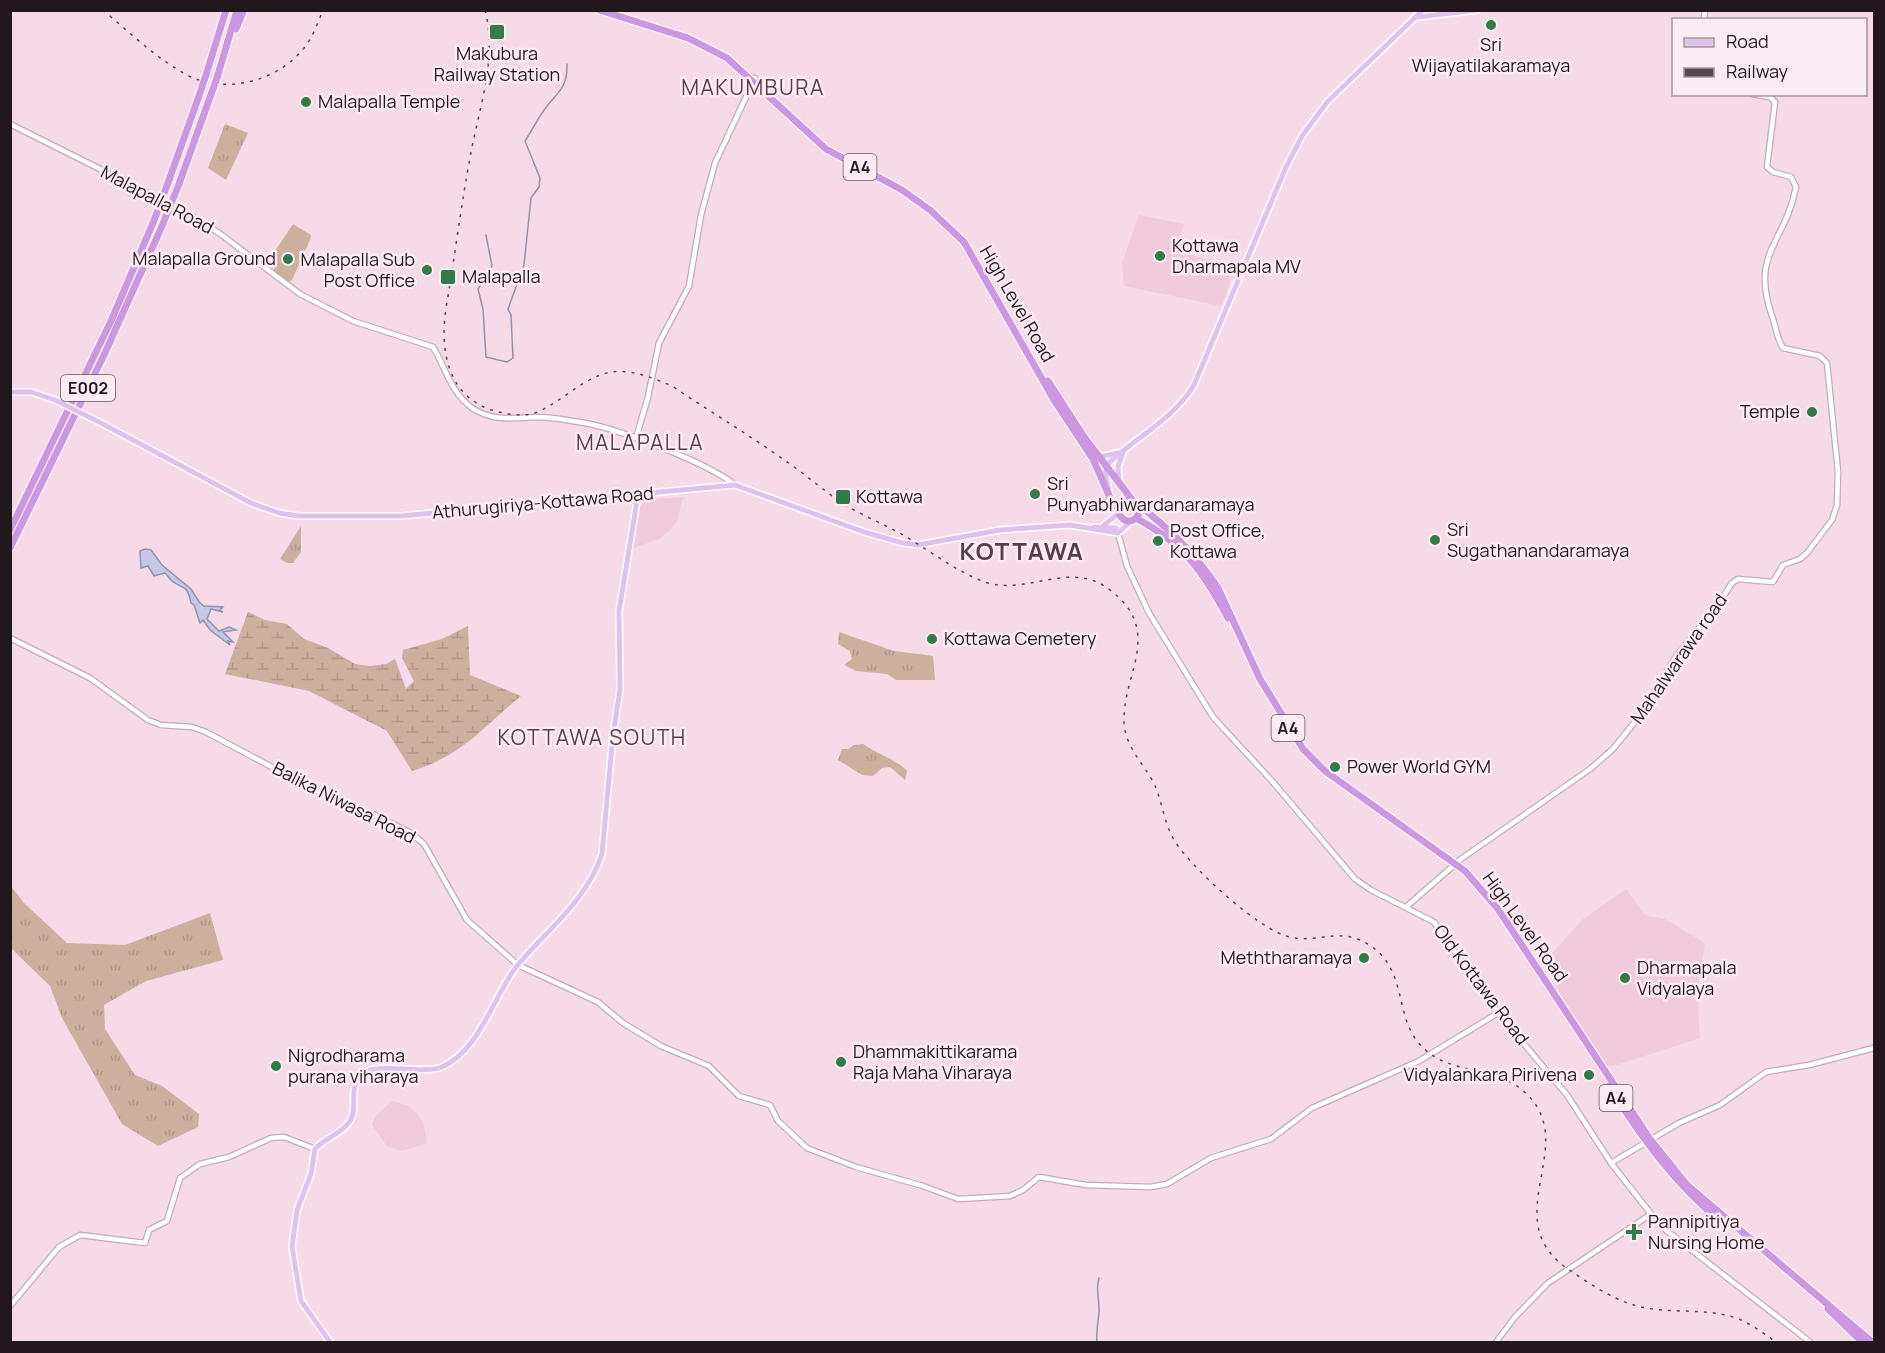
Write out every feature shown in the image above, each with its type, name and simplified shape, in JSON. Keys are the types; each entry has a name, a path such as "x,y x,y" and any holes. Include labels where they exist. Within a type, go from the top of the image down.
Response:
{"highway":[{"name":"E002","path":"10,531 111,321 153,223 211,60 224,10"},
{"path":"221,64 237,10"},
{"path":"221,64 243,10"},
{"name":"High Level Road","path":"598,10 703,44 727,58 754,79"},
{"name":"High Level Road","path":"606,10 704,42 728,56 826,149 903,189 932,208 969,245 1037,364 1106,467 1135,503 1170,531 1206,570 1218,588 1274,705 1303,749 1325,771 1455,865 1485,897 1679,1184 1704,1208 1800,1284 1861,1340 1871,1342"},
{"name":"E002","path":"10,548 104,355 162,226 210,100 221,64"},
{"name":"High Level Road","path":"903,189 930,210 964,242 973,255 1054,400 1093,459 1120,513 1162,532 1206,578 1276,715 1301,751 1323,774 1455,865"},
{"path":"1120,513 1124,502 1135,503 1139,513 1134,520"}],"main road":[{"path":"1109,494 1106,467 1164,419 1190,391 1286,167 1308,126 1328,101 1423,10"},
{"path":"1418,17 1477,10"},
{"name":"Athurugiriya-Kottawa Road","path":"10,392 31,392 55,400 251,503 279,513 298,516 401,516 735,485 864,532 918,545 1000,530 1070,525 1117,530"},
{"path":"1099,457 1121,453"},
{"path":"1119,483 1118,466 1121,453"},
{"path":"330,1342 302,1301 292,1247 297,1210 311,1174 315,1149 348,1124 352,1112 353,1088 367,1071 429,1070 443,1066 466,1047 518,965 560,922 598,867 602,855 613,735 620,690 619,611 638,495"},
{"path":"1102,526 1120,513"},
{"path":"1117,530 1120,513"},
{"path":"1117,530 1134,520"},
{"name":"Athurugiriya-Kottawa Road","path":"1093,528 1102,526 1117,530"}],"street":[{"path":"636,438 648,397 659,343 689,286 701,215 715,163 754,79"},
{"name":"Mahalwarawa road","path":"1406,907 1455,865 1604,757 1631,727 1676,658 1732,583 1738,579 1773,582 1783,565 1803,558 1835,514 1838,498 1838,472 1827,363 1820,356 1783,348 1764,291 1767,258 1787,219 1796,187 1791,177 1773,172 1767,167 1774,102 1770,97 1764,96"},
{"name":"Malapalla Road","path":"10,124 182,210 219,233 300,294 353,321 434,347 445,376 460,396 479,412 516,420 539,417 582,422 636,438 727,478 735,485"},
{"name":"Old Kottawa Road","path":"1117,530 1127,566 1149,613 1213,717 1272,781 1355,879 1371,890 1434,922 1498,1012 1567,1095 1611,1163 1666,1231 1810,1342"},
{"name":"Balika Niwasa Road","path":"10,638 90,678 114,693 148,720 161,725 192,727 206,732 337,801 373,814 411,833 424,844 431,854 437,870 467,920 518,965 598,1002 623,1023 661,1046 709,1066 739,1096 770,1105 778,1121 807,1148 826,1157 909,1184 971,1200 1010,1196 1023,1190 1039,1177 1086,1185 1151,1187 1167,1184 1211,1158 1271,1139 1312,1108 1419,1061 1498,1012"},
{"path":"1611,1163 1648,1140 1725,1101 1773,1069 1809,1065 1875,1048"},
{"path":"10,1306 59,1247 71,1240 80,1236 145,1243 149,1230 167,1221 180,1178 200,1164 229,1156 270,1138 284,1137 315,1149"},
{"path":"1496,1342 1515,1317 1548,1283 1651,1214"}],"shaded area":[{"name":"Kottawa Dharmapala MV","path":"1139,215 1184,224 1175,251 1215,261 1215,269 1229,272 1230,284 1221,306 1124,286 1122,263"},
{"path":"683,497 677,522 668,532 659,539 631,549 639,500"},
{"name":"Dharmapala Vidyalaya","path":"1626,889 1645,915 1665,919 1705,943 1697,992 1700,1038 1617,1065 1607,1066 1578,1025 1543,963 1582,920"},
{"path":"392,1101 409,1106 418,1115 424,1125 427,1143 402,1151 387,1146 372,1125 375,1117"}],"green space":[{"path":"225,124 248,133 226,180 208,168"},
{"name":"Malapalla Ground","path":"293,224 311,235 292,280 289,282 274,272 275,251"},
{"path":"301,526 301,552 293,563 287,563 280,559"},
{"path":"248,612 265,620 287,624 304,639 328,648 355,664 370,666 386,664 395,659 406,689 414,681 402,658 403,650 442,639 468,626 470,675 521,696 458,749 429,765 412,771 387,731 309,691 225,674"},
{"path":"839,632 894,651 933,656 935,680 896,680 887,674 856,671 844,665 852,659 850,651 838,644"},
{"path":"863,744 904,768 907,771 905,780 890,767 882,768 873,776 862,775 838,760 842,749"},
{"path":"10,885 24,903 67,943 125,945 210,913 223,960 146,981 104,1005 105,1029 135,1075 162,1086 199,1114 198,1127 158,1146 122,1124 62,1018 50,986 11,948"}],"water":[{"path":"151,550 162,565 191,589 204,606 223,607 220,610 223,612 211,609 207,619 219,631 229,627 236,630 223,632 233,642 228,641 230,645 210,630 203,620 200,623 194,605 184,588 172,581 165,573 154,576 148,566 141,568 140,551"}],"waterway":[{"path":"486,235 492,266 478,289 483,309 486,357 507,362 513,358 511,315 508,309 524,265 531,198 539,187 540,178 525,141 542,113 563,86 567,64"},
{"path":"1097,1342 1099,1278"}],"railway":[{"path":"103,10 165,61 187,75 219,84 253,81 283,67 307,44 323,10"},
{"path":"485,10 489,47 488,66 467,176 444,336 449,368 465,394 478,404 495,411 525,415 545,409 601,375 619,371 642,375 672,386 782,458 844,504 982,581 998,585 1015,585 1079,577 1095,581 1110,590 1126,605 1135,621 1138,637 1137,653 1125,703 1125,730 1131,748 1156,788 1172,837 1197,868 1228,898 1277,932 1301,939 1349,937 1371,946 1390,967 1410,1030 1428,1052 1440,1060 1509,1081 1521,1089 1539,1110 1545,1132 1545,1155 1537,1203 1538,1227 1547,1249 1568,1269 1617,1299 1658,1310 1709,1312 1733,1317 1776,1342"}],"place":[{"name":"Sri Wijayatilakaramaya","path":"1491,25"},
{"name":"Makubura Railway Station","path":"497,32"},
{"name":"Malapalla Temple","path":"306,102"},
{"name":"Kottawa Dharmapala MV","path":"1160,256"},
{"name":"Malapalla Ground","path":"288,259"},
{"name":"Malapalla Sub Post Office","path":"427,270"},
{"name":"Malapalla","path":"448,277"},
{"name":"Temple","path":"1812,412"},
{"name":"Sri Punyabhiwardanaramaya","path":"1035,494"},
{"name":"Kottawa","path":"843,497"},
{"name":"Sri Sugathanandaramaya","path":"1435,540"},
{"name":"Post Office, Kottawa","path":"1158,541"},
{"name":"Kottawa Cemetery","path":"932,639"},
{"name":"Power World GYM","path":"1335,767"},
{"name":"Meththaramaya","path":"1364,958"},
{"name":"Dharmapala Vidyalaya","path":"1625,978"},
{"name":"Dhammakittikarama Raja Maha Viharaya","path":"841,1062"},
{"name":"Nigrodharama purana viharaya","path":"276,1066"},
{"name":"Vidyalankara Pirivena","path":"1589,1075"},
{"name":"Pannipitiya Nursing Home","path":"1634,1232"}],"district":[{"name":"MAKUMBURA","path":"753,88"},
{"name":"MALAPALLA","path":"640,443"},
{"name":"KOTTAWA","path":"1022,552"},
{"name":"KOTTAWA SOUTH","path":"592,738"}]}
